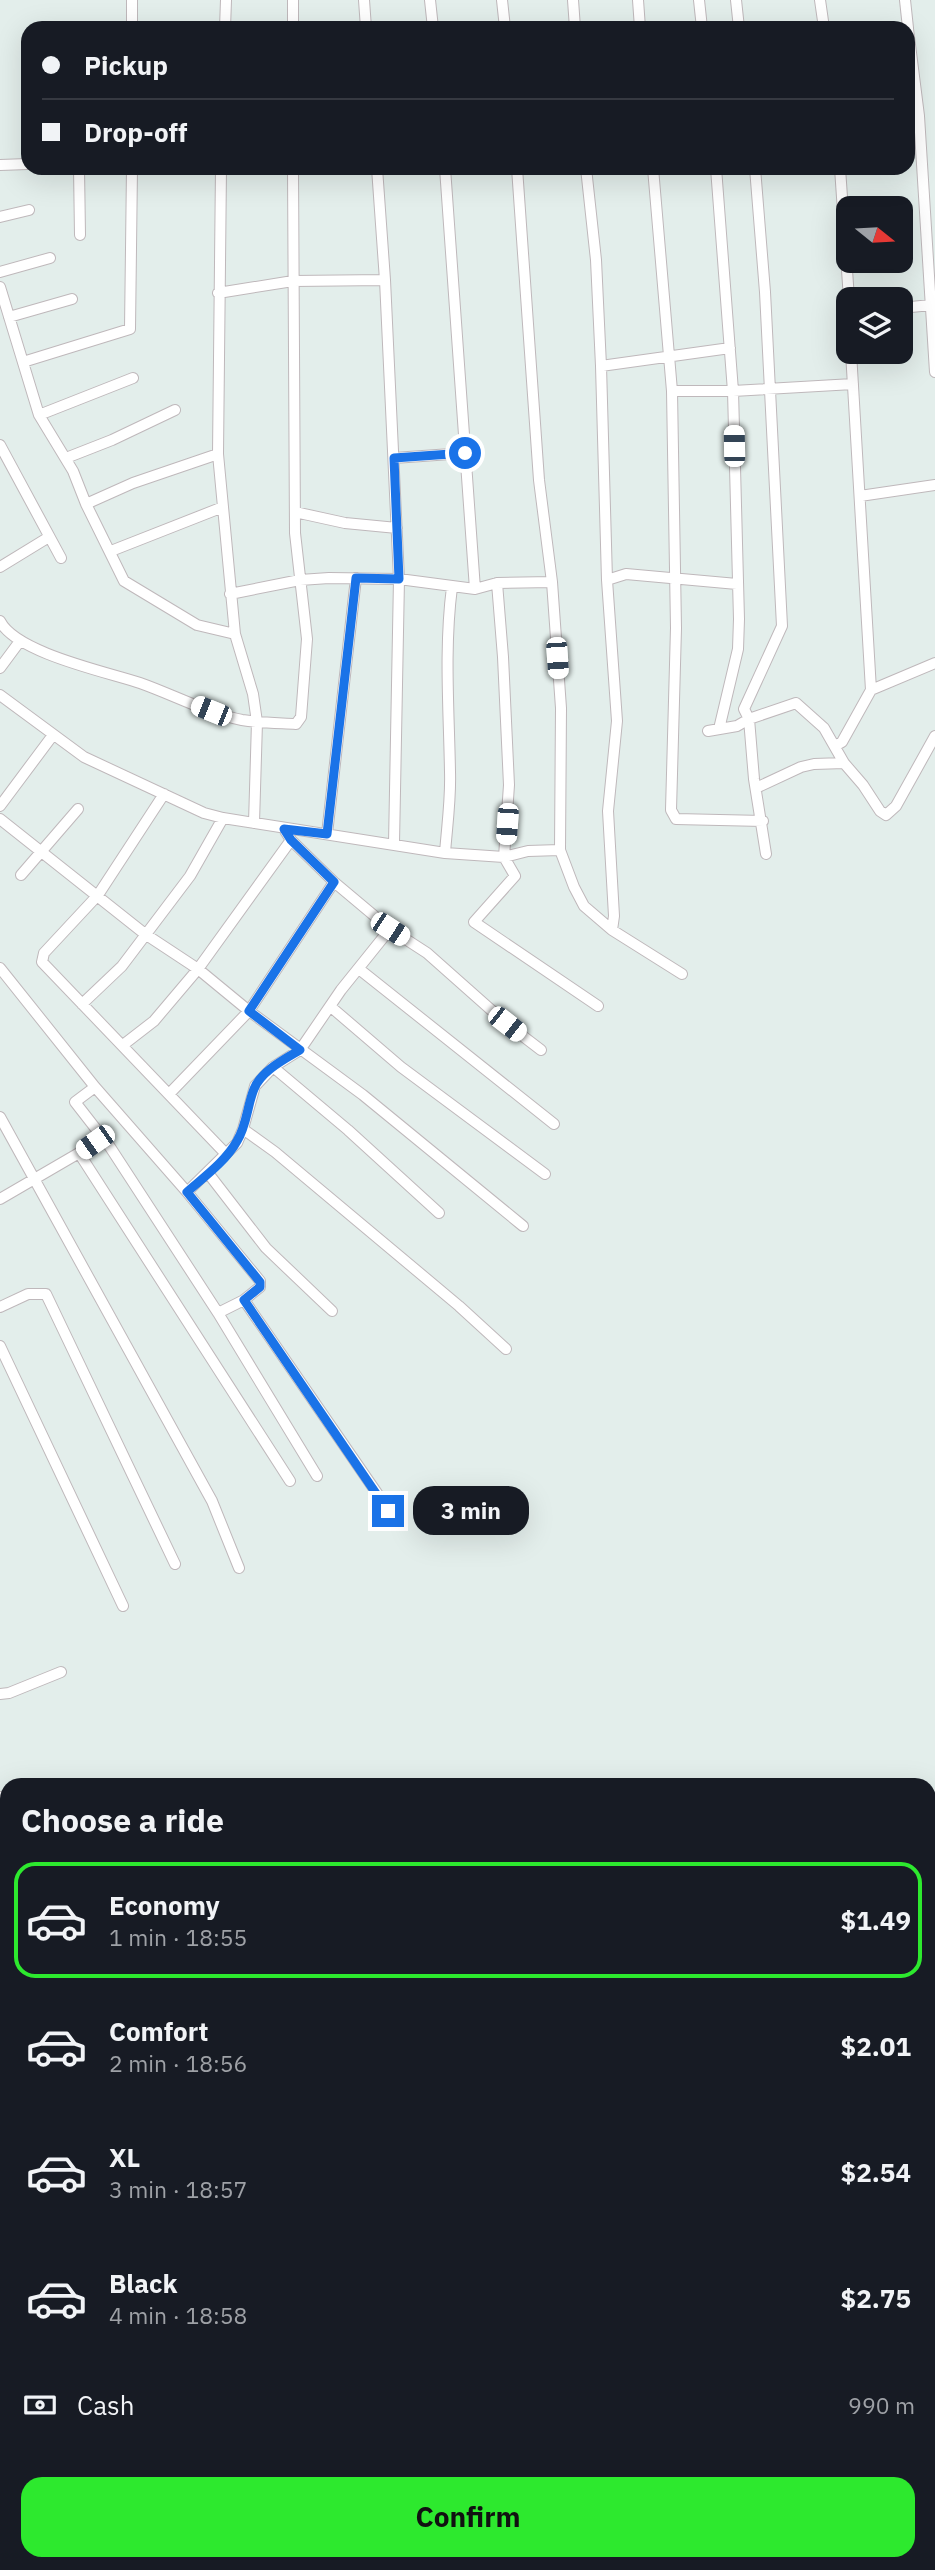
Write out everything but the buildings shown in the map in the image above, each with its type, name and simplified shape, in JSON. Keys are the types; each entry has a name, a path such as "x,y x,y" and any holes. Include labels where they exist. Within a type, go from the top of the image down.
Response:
{"street":[{"path":"132,0 132,21"},
{"path":"225,21 226,0"},
{"path":"293,0 293,21"},
{"path":"364,0 366,21"},
{"path":"430,0 432,21"},
{"path":"502,0 504,21"},
{"path":"573,0 574,21"},
{"path":"638,0 640,21"},
{"path":"699,0 701,21"},
{"path":"736,0 738,21"},
{"path":"820,0 823,21"},
{"path":"905,0 907,21"},
{"path":"915,126 932,285 935,372"},
{"path":"0,165 21,164"},
{"path":"79,175 80,235"},
{"path":"23,362 130,329 132,175"},
{"path":"221,175 218,454 235,634 253,694 257,722 254,823"},
{"path":"0,621 20,641 83,667 141,683 211,711 257,722 296,724 300,717 307,639 295,512 293,175"},
{"path":"378,175 399,579 394,844"},
{"path":"445,175 475,589"},
{"path":"517,175 539,480 552,582 561,708 560,850 584,905 612,930 682,974"},
{"path":"587,175 596,260 607,580 617,722 608,811 614,916 612,930"},
{"path":"654,175 672,391 675,578 671,810 676,819 762,821"},
{"path":"717,175 733,391 738,649 714,730 740,725 749,719 796,703 824,728 844,763 880,811 886,815 896,806 935,736"},
{"path":"756,175 765,292 782,626 744,709 749,719 766,854"},
{"path":"840,175 848,287"},
{"path":"0,217 29,210"},
{"path":"0,272 50,258"},
{"path":"218,292 293,281 385,280"},
{"path":"0,287 39,415 66,458 124,581 197,625 235,634"},
{"path":"9,317 72,299"},
{"path":"913,306 931,304"},
{"path":"601,366 730,348"},
{"path":"835,746 842,742 871,690 852,364"},
{"path":"39,415 133,379"},
{"path":"672,391 770,390 853,384"},
{"path":"66,458 175,411"},
{"path":"0,445 61,558"},
{"path":"394,458 465,453"},
{"path":"86,505 133,483 218,454"},
{"path":"860,496 935,485"},
{"path":"111,551 223,507"},
{"path":"295,512 345,523 397,528"},
{"path":"0,568 49,537"},
{"path":"607,580 626,573 737,584"},
{"path":"327,834 356,578"},
{"path":"230,594 300,580 399,579 475,589 496,583 552,582"},
{"path":"496,583 503,657 509,785 504,857 515,876 474,922 598,1006"},
{"path":"445,853 450,775 446,696 452,587"},
{"path":"0,667 20,641"},
{"path":"871,690 935,663"},
{"path":"0,695 84,757 204,813 284,829 445,853 504,857 560,850"},
{"path":"0,806 53,735"},
{"path":"756,788 801,767 844,763"},
{"path":"164,794 98,895 44,953 42,962 226,1154"},
{"path":"21,875 78,809"},
{"path":"82,1004 122,966 190,876 223,818"},
{"path":"0,819 145,934 198,969 300,1050 363,1095 523,1226"},
{"path":"284,829 291,840 334,882 390,929 427,953 507,1024 541,1050"},
{"path":"123,1045 154,1021 198,969 291,840"},
{"path":"170,1093 249,1011 334,882"},
{"path":"187,1192 208,1174 236,1143 243,1129 255,1086 273,1068 300,1050 341,990 390,929"},
{"path":"0,968 95,1087 187,1192 260,1282 260,1287 244,1300 218,1313"},
{"path":"359,969 554,1124"},
{"path":"331,1007 401,1067 545,1174"},
{"path":"273,1068 348,1130 439,1213"},
{"path":"95,1087 75,1102 110,1147 218,1313 317,1476"},
{"path":"0,1117 4,1131 35,1178 212,1501 239,1568"},
{"path":"243,1129 459,1306 506,1349"},
{"path":"0,1199 101,1138"},
{"path":"79,1153 290,1481"},
{"path":"208,1174 267,1248 332,1311"},
{"path":"0,1307 28,1294 46,1294 175,1564"},
{"path":"244,1300 381,1499 395,1524"},
{"path":"0,1346 123,1606"},
{"path":"0,1375 12,1368"},
{"path":"0,1694 9,1693 61,1672"}],"route":[{"path":"388,1511 244,1300 260,1287 260,1282 187,1192 208,1174 236,1143 243,1129 255,1086 273,1068 300,1050 249,1011 334,882 291,840 284,829 327,834 356,578 399,579 394,458 465,453"}]}
